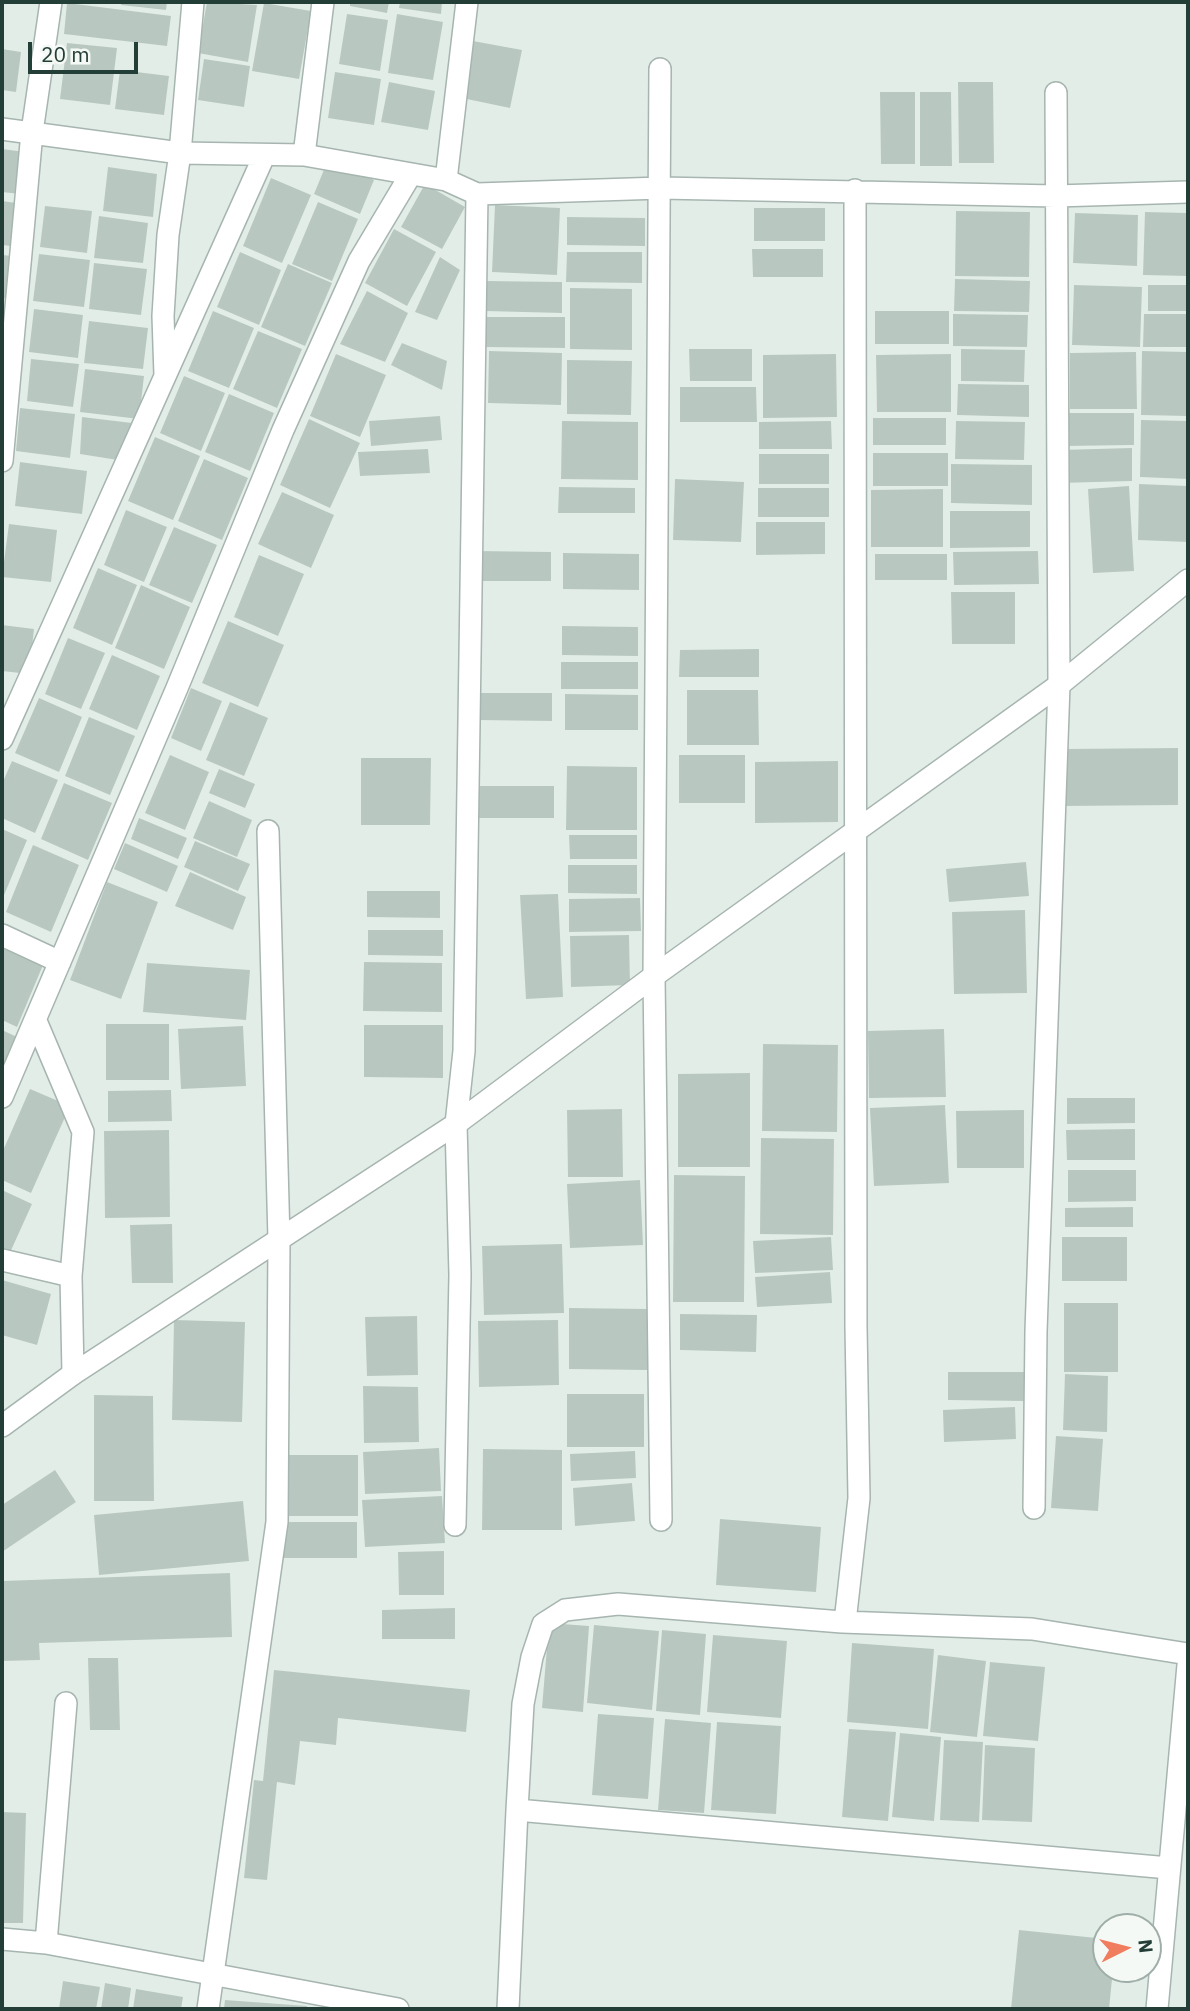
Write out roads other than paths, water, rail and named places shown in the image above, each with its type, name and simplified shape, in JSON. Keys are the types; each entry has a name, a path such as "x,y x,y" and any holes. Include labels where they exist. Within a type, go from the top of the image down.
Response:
{"street":[{"path":"2,461 32,132 51,2"},
{"path":"166,381 163,316 167,248 180,153 193,2"},
{"path":"304,155 323,2"},
{"path":"446,180 467,2"},
{"path":"660,69 654,976 661,1520"},
{"path":"1034,1508 1036,1317 1059,685 1056,93"},
{"path":"2,129 180,153 304,155 446,180 477,194 661,188 1056,196 1188,192"},
{"path":"2,739 166,381 264,156"},
{"path":"2,1097 283,430 359,261 411,174"},
{"path":"845,1622 859,1498 855,190"},
{"path":"455,1525 460,1275 456,1124 464,1051 477,194"},
{"path":"2,1426 73,1374 456,1124 654,976 1059,685 1188,580"},
{"path":"208,2009 277,1522 279,1240 268,831"},
{"path":"2,935 60,962"},
{"path":"36,1021 83,1132 71,1276 73,1374"},
{"path":"2,1260 71,1276"},
{"path":"508,2009 523,1704 542,1623 565,1610 618,1604 845,1622 1032,1629 1188,1654"},
{"path":"1157,2009 1188,1665"},
{"path":"46,1943 66,1703"},
{"path":"517,1810 1169,1868"},
{"path":"2,1940 46,1943 398,2009"}]}
